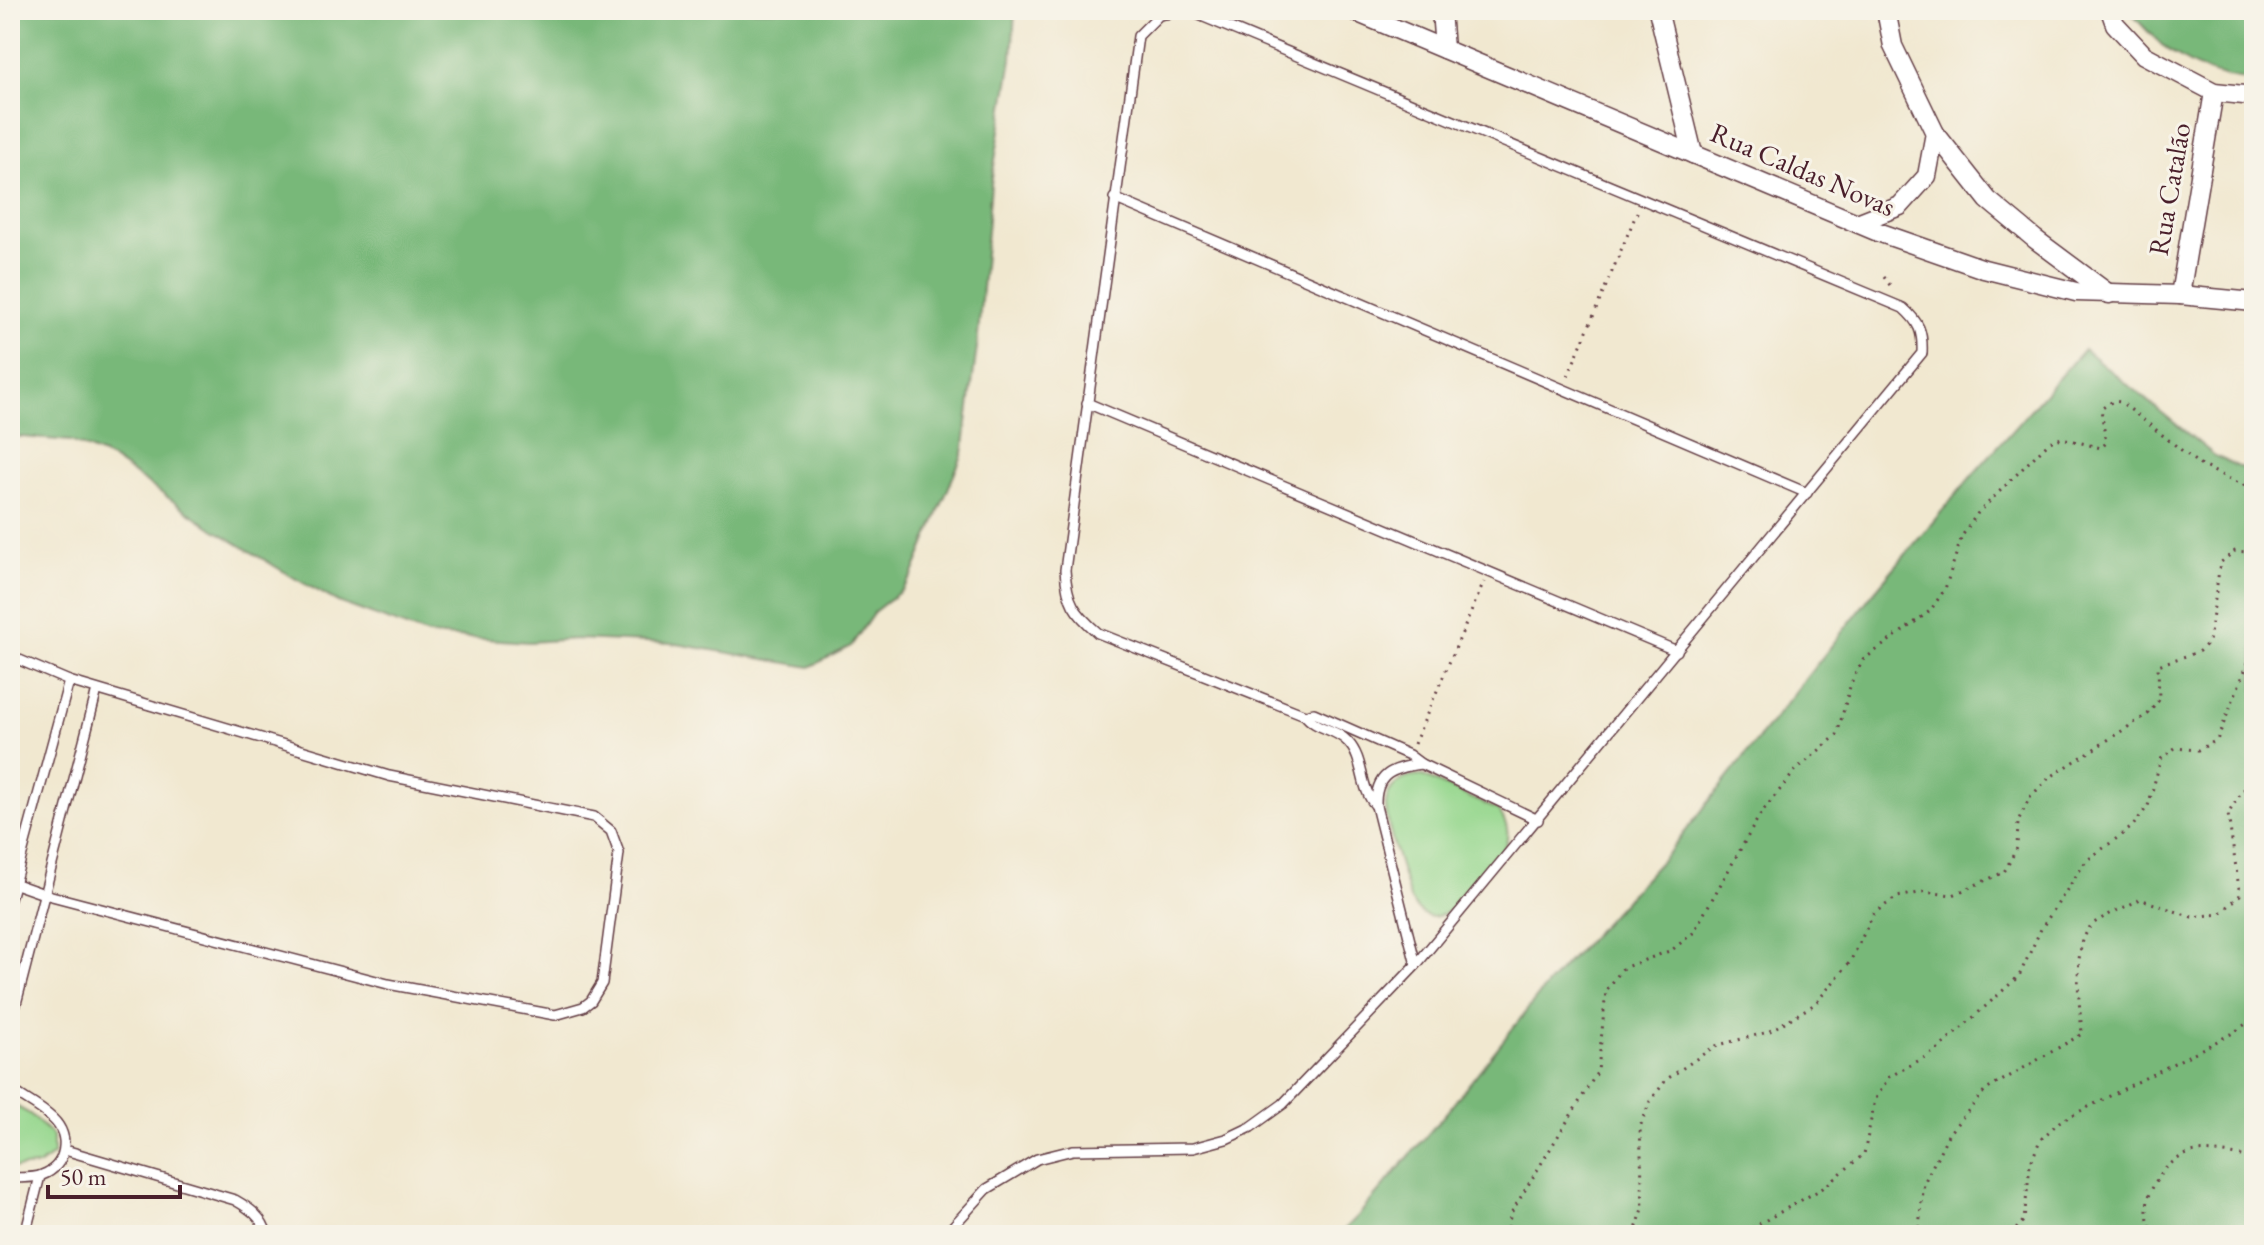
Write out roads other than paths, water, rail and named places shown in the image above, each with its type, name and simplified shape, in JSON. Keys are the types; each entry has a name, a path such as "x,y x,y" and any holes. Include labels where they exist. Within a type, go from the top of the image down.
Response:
{"street":[{"name":"Rua Caldas Novas","path":"1351,10 1857,223 1984,269 2076,292 2180,295 2254,302"},
{"path":"1441,10 1444,49"},
{"path":"1658,10 1693,154"},
{"path":"1886,10 1893,46 1935,133 1988,200 2109,294"},
{"path":"2110,10 2115,24 2144,55 2214,92 2254,96"},
{"name":"Rua Catalão","path":"2180,295 2214,92"},
{"path":"1857,223 1900,206 1927,176 1935,133"}],"lane":[{"path":"945,1235 987,1189 1037,1159 1073,1150 1193,1148 1226,1139 1251,1127 1283,1104 1416,965 1922,353 1923,333 1903,308 1187,10 1159,15 1138,36 1065,570 1067,593 1078,615 1098,633 1305,715 1310,721 1345,738 1357,755 1368,797 1376,806"},
{"path":"1114,198 1807,493"},
{"path":"1087,403 1677,651"},
{"path":"10,656 97,690 389,776 594,817 611,831 619,853 602,983 591,1001 583,1007 555,1015 388,984 12,883"},
{"path":"10,899 69,681"},
{"path":"10,1027 97,690"},
{"path":"1305,715 1314,713 1409,755 1421,764 1538,820"},
{"path":"1416,965 1376,806 1376,793 1381,778 1401,766 1421,764"},
{"path":"10,1089 53,1119 63,1133 65,1150 56,1167 40,1176 10,1178"},
{"path":"65,1150 235,1200 253,1211 267,1235"},
{"path":"25,1235 40,1176"}]}
